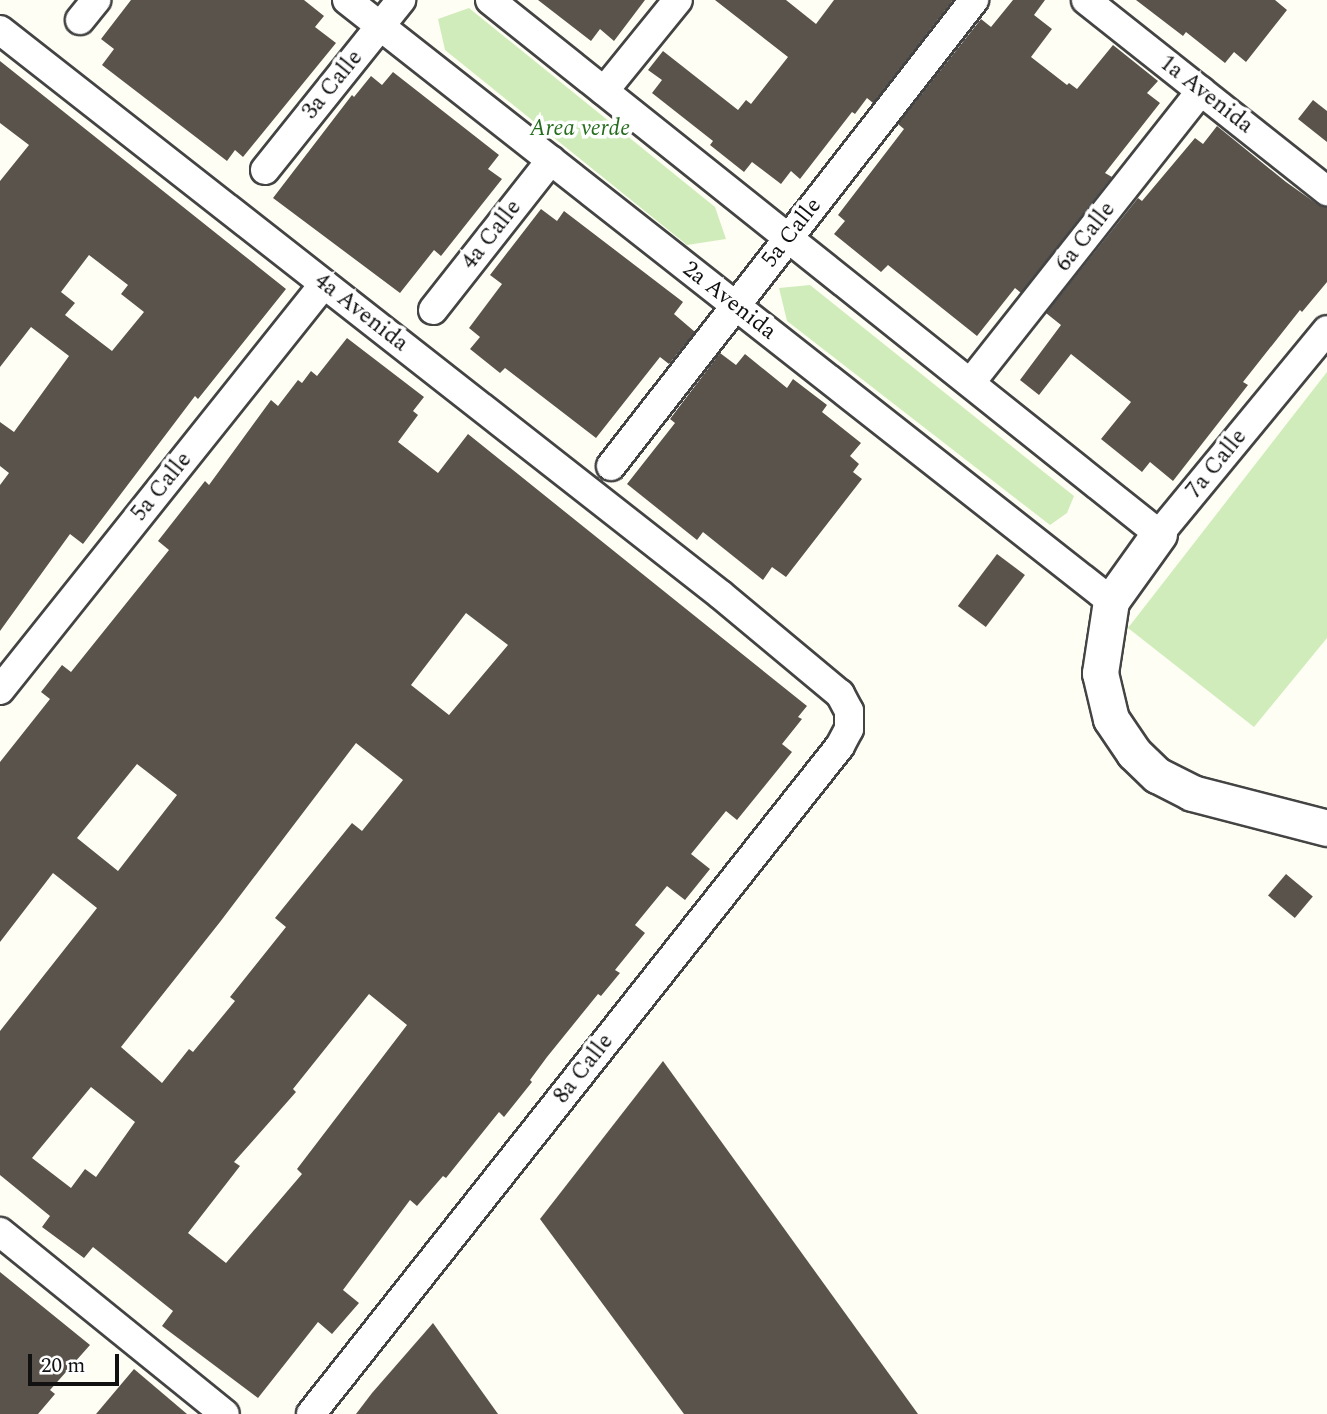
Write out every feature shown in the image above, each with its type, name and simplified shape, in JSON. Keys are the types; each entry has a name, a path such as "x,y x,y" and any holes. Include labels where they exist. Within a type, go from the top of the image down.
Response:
{"street":[{"name":"2a Avenida","path":"347,0 1111,601"},
{"name":"3a Calle","path":"265,170 401,0"},
{"path":"490,0 1159,534"},
{"path":"604,91 678,0"},
{"name":"5a Calle","path":"611,466 974,0"},
{"name":"1a Avenida","path":"1086,0 1327,191"},
{"name":"4a Avenida","path":"0,30 721,595 841,694 850,720"},
{"name":"6a Calle","path":"971,382 1201,92"},
{"name":"4a Calle","path":"433,310 551,160"},
{"name":"5a Calle","path":"0,690 324,284"},
{"name":"7a Calle","path":"1111,601 1159,534 1327,330"},
{"path":"1111,601 1100,673 1111,719 1134,753 1157,775 1192,793 1327,828"},
{"name":"8a Calle","path":"311,1414 840,746 850,720"},
{"path":"0,1232 225,1414"}],"green space":[{"name":"Area verde","path":"469,8 715,207 726,239 687,245 445,50 438,19"},
{"path":"810,285 1074,496 1067,513 1050,525 787,321 779,288"},
{"path":"1327,372 1327,638 1254,727 1128,628"}],"building":[{"path":"131,0 304,0 324,16 315,27 336,43 243,157 235,150 227,161 102,65 114,49 101,39"},
{"path":"538,0 645,0 614,41 600,29 591,41"},
{"path":"715,0 786,0 816,24 834,0 953,0 873,103 867,98 855,114 852,112 800,179 791,171 781,184 752,162 744,172 710,145 713,141 652,93 662,80 648,70 663,51 738,110 746,100 751,104 788,57"},
{"path":"1013,0 1045,0 1034,15 1052,29 1031,57 1067,85 1069,83 1077,89 1113,45 1158,81 1147,93 1160,103 1105,173 1112,177 1021,293 1015,288 977,336 888,265 881,272 834,234 845,221 838,215 904,129 898,124 981,19 991,27"},
{"path":"1136,0 1275,0 1287,10 1246,62 1234,52 1225,63 1186,32 1183,36"},
{"path":"0,61 286,289 198,399 195,396 83,544 70,534 0,631 0,485 9,473 0,466 0,422 14,432 69,356 31,327 0,367 0,181 29,145 0,123","holes":["89,255 128,285 121,294 144,312 112,351 65,315 75,303 61,292"]},
{"path":"393,72 499,155 488,169 502,179 441,256 434,250 400,293 273,198 352,95 354,97 371,76 382,85"},
{"path":"1313,100 1327,111 1327,142 1298,119"},
{"path":"1217,126 1286,182 1317,204 1327,207 1327,282 1302,312 1300,310 1243,382 1248,385 1173,481 1150,462 1142,472 1101,439 1131,402 1071,354 1039,395 1020,380 1061,325 1046,313 1138,198 1142,201 1195,138 1203,144"},
{"path":"541,209 557,221 564,211 683,302 674,314 695,332 669,364 660,357 596,438 505,368 500,373 470,349 480,337 469,328 502,284 490,275"},
{"path":"347,338 424,397 413,411 418,415 398,442 438,473 468,434 807,706 798,717 802,719 782,744 792,752 737,820 726,811 691,854 710,869 685,900 667,886 635,925 645,933 615,970 620,973 601,996 598,994 547,1057 530,1080 532,1082 504,1117 499,1112 446,1178 443,1176 417,1206 410,1200 343,1290 359,1303 332,1334 318,1322 258,1398 162,1326 173,1311 93,1247 84,1258 42,1227 50,1216 0,1175 0,1031 97,908 53,873 0,942 0,762 50,699 41,692 62,665 71,672 169,550 158,541 205,481 209,485 271,400 278,406 298,380 302,383 311,371 317,376","holes":["466,613 508,645 449,715 411,685","356,743 403,780 362,831 352,823 275,918 286,927 230,997 235,1001 193,1052 189,1049 162,1083 121,1047","137,764 177,795 118,871 77,838","369,994 407,1025 297,1169 302,1174 226,1263 188,1233 240,1166 234,1162 296,1092 293,1089","91,1087 135,1122 96,1177 85,1169 71,1188 32,1158"]},
{"path":"720,353 736,365 745,354 787,388 793,379 827,405 822,412 861,443 850,456 859,464 853,472 862,479 786,577 772,567 763,580 703,532 697,540 627,484 675,423 670,419"},
{"path":"997,554 1025,575 986,627 958,606"},
{"path":"1286,874 1313,896 1295,918 1268,895"},
{"path":"663,1061 918,1414 684,1414 540,1219"},
{"path":"0,1272 90,1345 50,1390 55,1394 38,1414 0,1414"},
{"path":"433,1323 498,1414 356,1414 372,1393"},
{"path":"134,1369 187,1414 96,1414"}]}
